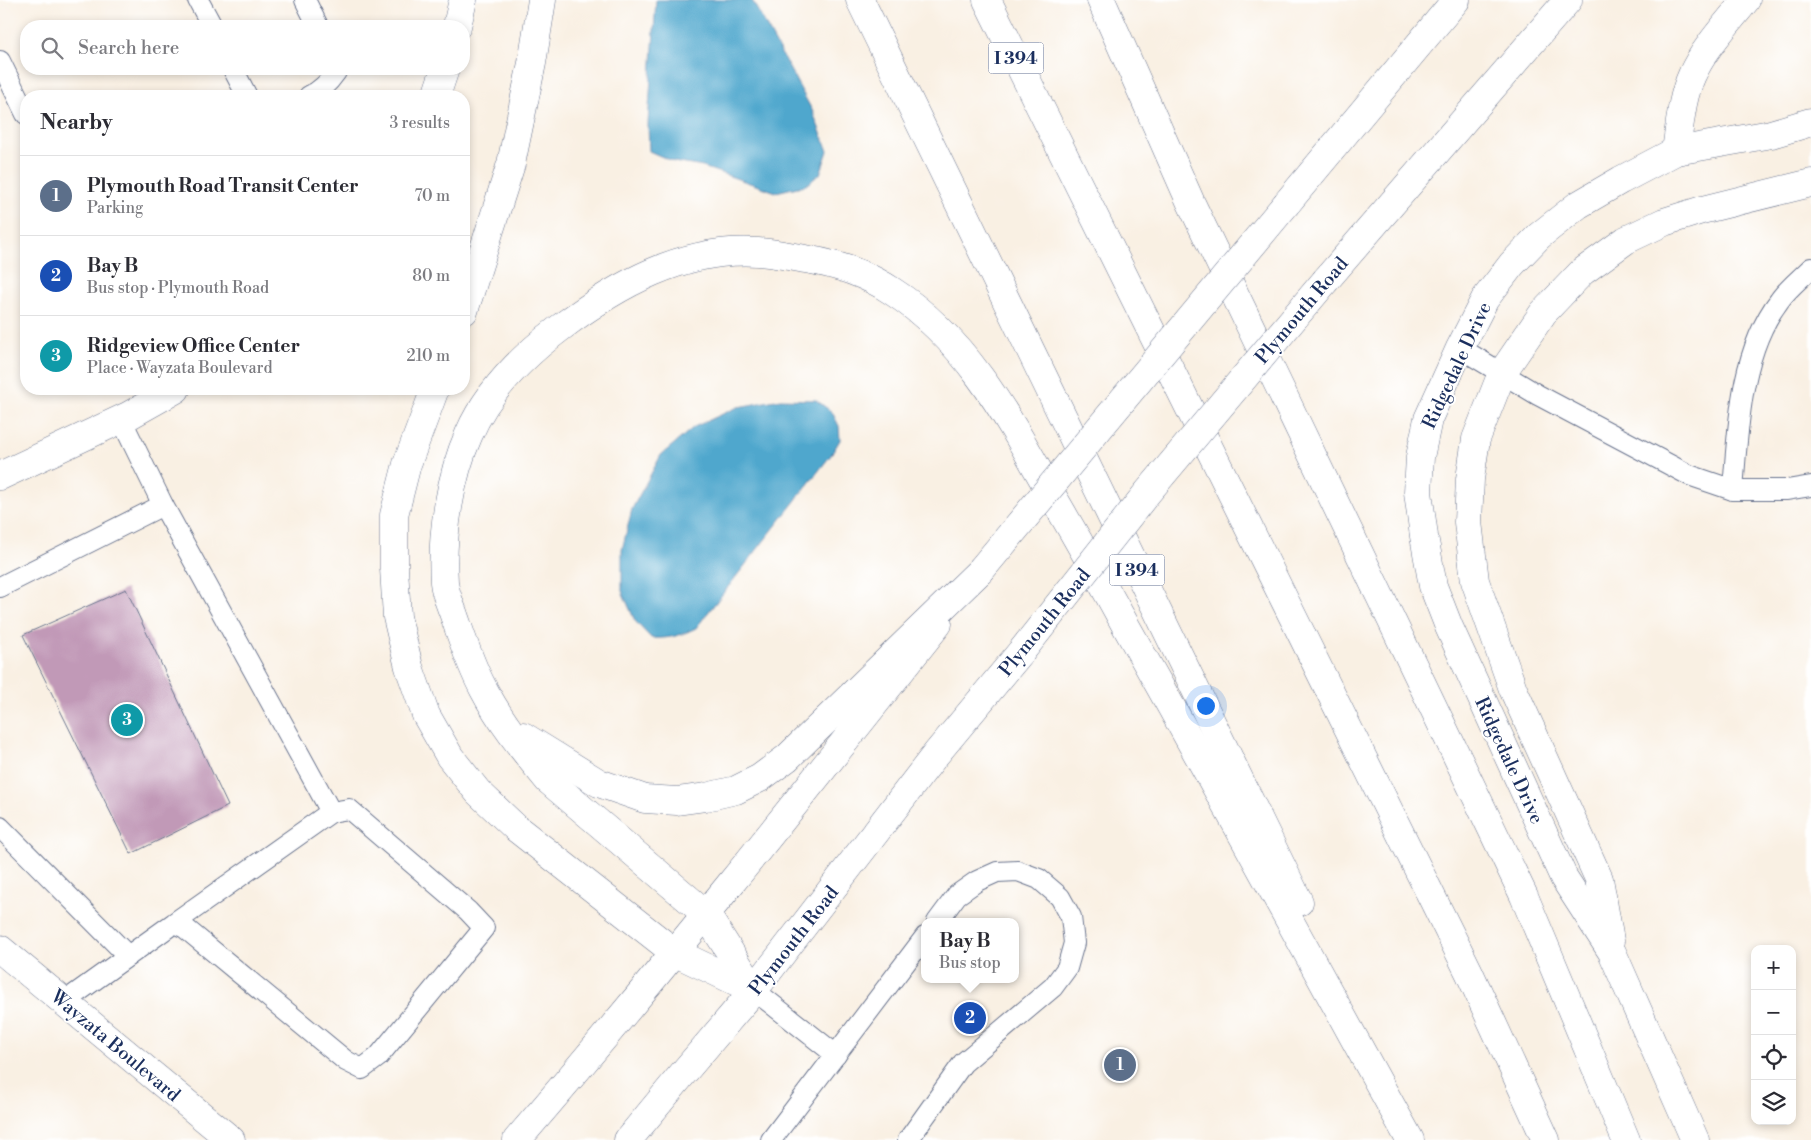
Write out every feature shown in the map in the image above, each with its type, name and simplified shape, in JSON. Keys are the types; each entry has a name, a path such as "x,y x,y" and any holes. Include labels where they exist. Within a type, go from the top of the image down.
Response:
{"main road":[{"path":"458,20 463,0"},
{"path":"470,292 511,164 532,63 542,0"},
{"name":"I 394","path":"860,0 1415,1140"},
{"name":"I 394","path":"987,0 1470,972 1546,1140"},
{"path":"1083,0 1190,203"},
{"path":"1100,0 1190,203 1524,896 1626,1140"},
{"path":"517,1140 578,1070 706,914 981,570 1456,0"},
{"name":"Plymouth Road","path":"628,1140 754,990 936,754 1021,652 1147,493 1326,280 1568,0"},
{"path":"1676,151 1683,105 1692,75 1712,42 1746,0"},
{"path":"438,90 443,75"},
{"name":"Ridgedale Drive","path":"1695,1140 1612,952 1564,878 1449,628 1433,586 1424,536 1418,492 1420,458 1428,419 1460,348 1485,299 1512,264 1539,236 1578,205 1620,180 1676,151 1771,134 1811,122"},
{"name":"Ridgedale Drive","path":"1612,952 1599,880 1513,690 1475,581 1468,522 1470,479 1476,439 1502,373 1543,313 1582,272 1626,240 1664,222 1702,210 1811,183"},
{"path":"754,990 706,914 548,780 506,726 483,688 464,644 444,586 445,529 454,477 469,433 492,394 514,367 535,347 589,306 632,281 678,263 711,254 756,251 821,262 857,271 893,291 923,314 950,339 978,372 1027,450 1140,650 1410,1140"},
{"path":"0,476 121,419 162,395"},
{"path":"433,395 407,464 394,515 394,568 397,616 409,667 426,715 450,757 478,792 516,828 674,952 754,990"},
{"path":"506,726 599,783 645,799 677,800 706,797 736,790 760,778 787,758 981,570"},
{"name":"Wayzata Boulevard","path":"0,949 231,1140"}],"lane":[{"path":"198,0 209,20"},
{"path":"305,0 315,20"},
{"path":"0,61 20,102"},
{"path":"236,75 243,90"},
{"path":"319,90 328,83 334,75"},
{"path":"1733,490 1741,399 1759,333 1779,300 1811,268"},
{"path":"1460,348 1538,395 1689,475 1733,490 1787,490 1811,486"},
{"path":"121,419 163,505 331,812"},
{"path":"0,587 163,505"},
{"path":"64,1002 174,923 331,812 349,809 468,911 484,928 378,1057 362,1069 346,1061 185,928 174,923"},
{"path":"0,827 128,956"},
{"path":"908,1140 963,1063 1052,987 1067,968 1074,944 1071,917 1060,897 1039,879 1018,871 997,872 977,881 957,895 940,918"},
{"path":"771,1140 921,942"},
{"path":"754,990 836,1055"}],"water":[{"path":"656,0 752,0 812,110 828,151 820,174 806,185 776,192 703,167 674,162 649,151 648,124"},
{"path":"781,399 816,400 832,412 839,426 840,440 831,455 696,628 674,636 651,638 635,621 622,591 622,550 632,509 661,455 694,427 738,407"}],"building":[{"path":"126,589 228,806 131,854 23,635"}],"place":[{"name":"Ridgeview Office Center","path":"127,720"},
{"name":"Bay B","path":"970,1018"},
{"name":"Plymouth Road Transit Center","path":"1120,1065"}]}
